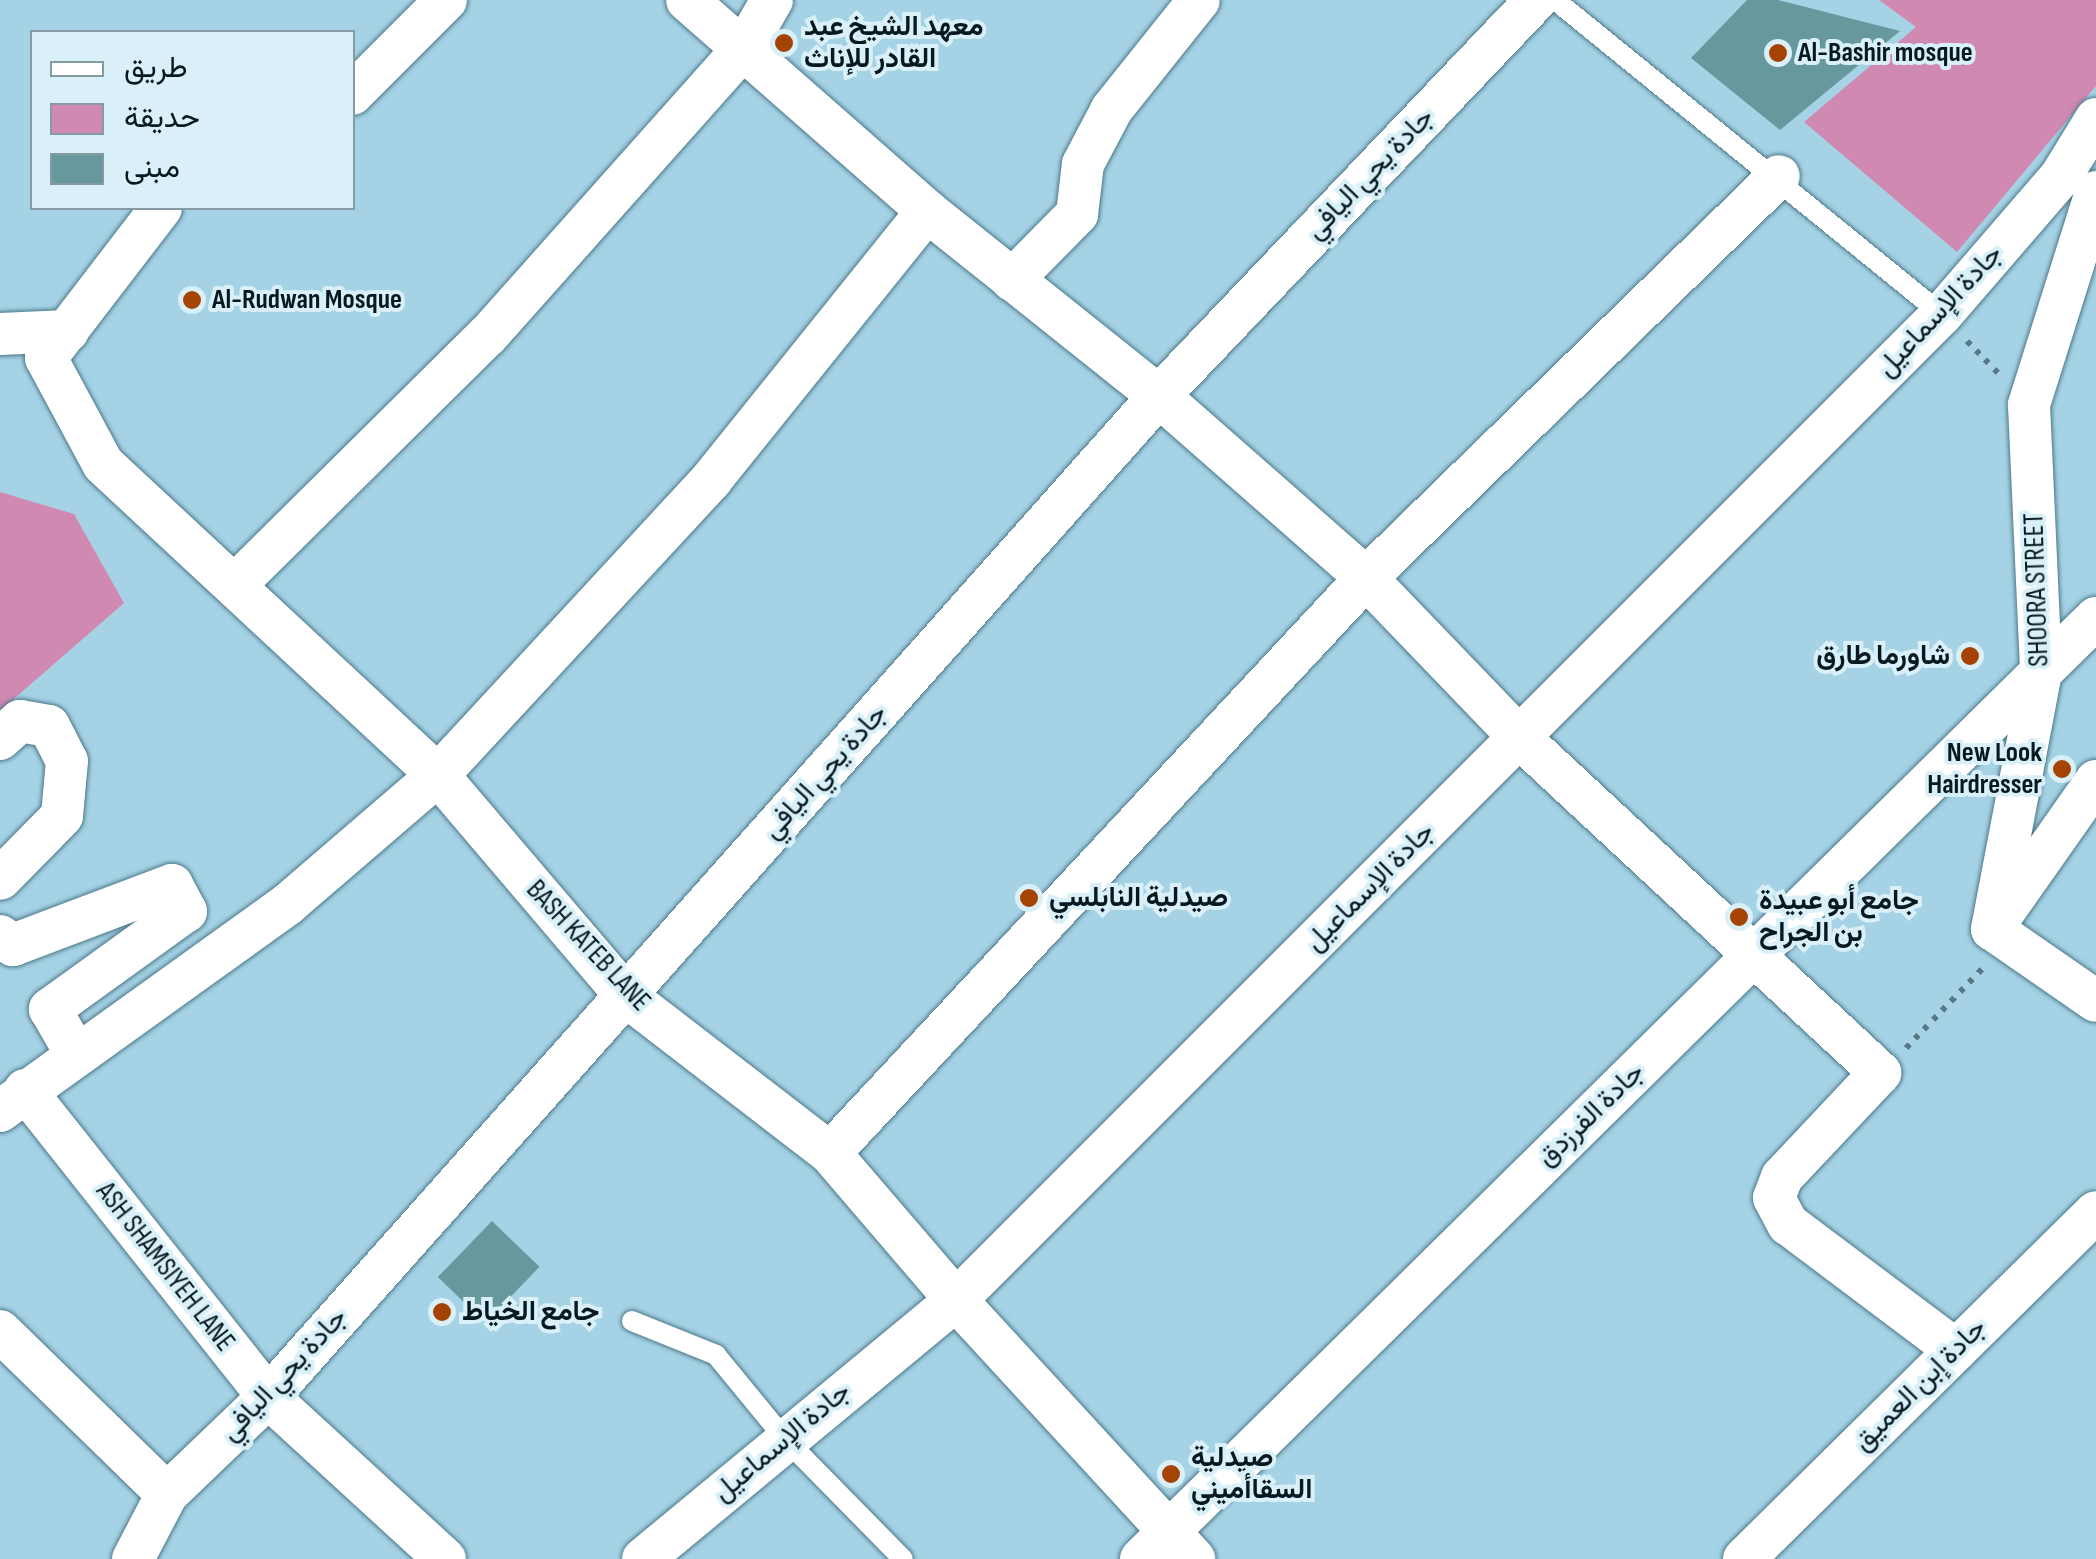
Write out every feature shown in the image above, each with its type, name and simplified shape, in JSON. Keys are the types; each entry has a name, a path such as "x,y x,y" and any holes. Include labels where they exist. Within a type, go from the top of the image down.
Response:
{"street":[{"path":"355,91 446,0"},
{"path":"687,0 744,46 927,211 1158,396 1366,578 1520,738 1880,1074 1782,1177 1774,1198 1788,1224 1956,1350"},
{"path":"237,583 488,335 744,46 772,0"},
{"path":"1012,280 1077,214 1084,164 1112,109 1199,0"},
{"name":"جادة يحي اليافي","path":"133,1559 167,1494 268,1397 1158,396 1536,0"},
{"name":"SHOORA STREET","path":"1992,929 2042,672 2029,405 2096,119"},
{"path":"830,1153 1366,578 1779,176"},
{"name":"جادة الإسماعيل","path":"643,1559 956,1300 1942,314 2079,184"},
{"path":"0,334 57,344 159,210"},
{"path":"13,1101 288,904 438,775 710,480 927,211"},
{"name":"BASH KATEB LANE","path":"57,344 103,464 237,583 438,775 626,996 830,1153 1167,1550"},
{"name":"جادة الفرزدق","path":"1167,1550 1755,954 2096,618"},
{"path":"0,739 20,721 48,726 67,761 62,816 0,879"},
{"path":"2096,781 1992,929 2096,1001"},
{"path":"0,936 12,944 172,885 186,911 50,1010 76,1054"},
{"name":"ASH SHAMSIYEH LANE","path":"13,1101 268,1397 445,1559"},
{"name":"جادة إبن العميق","path":"1744,1559 2096,1212"},
{"path":"4,1342 167,1494"}],"lane":[{"path":"1556,0 1779,176 1942,314"},
{"path":"632,1320 716,1355 784,1439 903,1559"}],"path":[{"path":"1942,314 2029,405"},
{"path":"1880,1074 1991,960 1992,929"}],"green space":[{"path":"1879,0 2096,0 2096,86 1957,252 1804,122 1916,27"},
{"path":"0,492 74,514 124,603 0,711"}],"building":[{"path":"1747,0 1778,0 1900,31 1780,130 1691,58"},
{"path":"492,1221 539,1267 485,1323 438,1277"}],"place":[{"name":"معهد الشيخ عبد القادر للإناث","path":"784,43"},
{"name":"Al-Bashir mosque","path":"1778,53"},
{"name":"Al-Rudwan Mosque","path":"192,300"},
{"name":"شاورما طارق","path":"1970,656"},
{"name":"New Look Hairdresser","path":"2062,769"},
{"name":"صيدلية النابلسي","path":"1029,898"},
{"name":"جامع أبو عبيدة بن الجراح","path":"1739,917"},
{"name":"جامع الخياط","path":"442,1312"},
{"name":"صيدلية السقاأميني","path":"1171,1474"}]}
